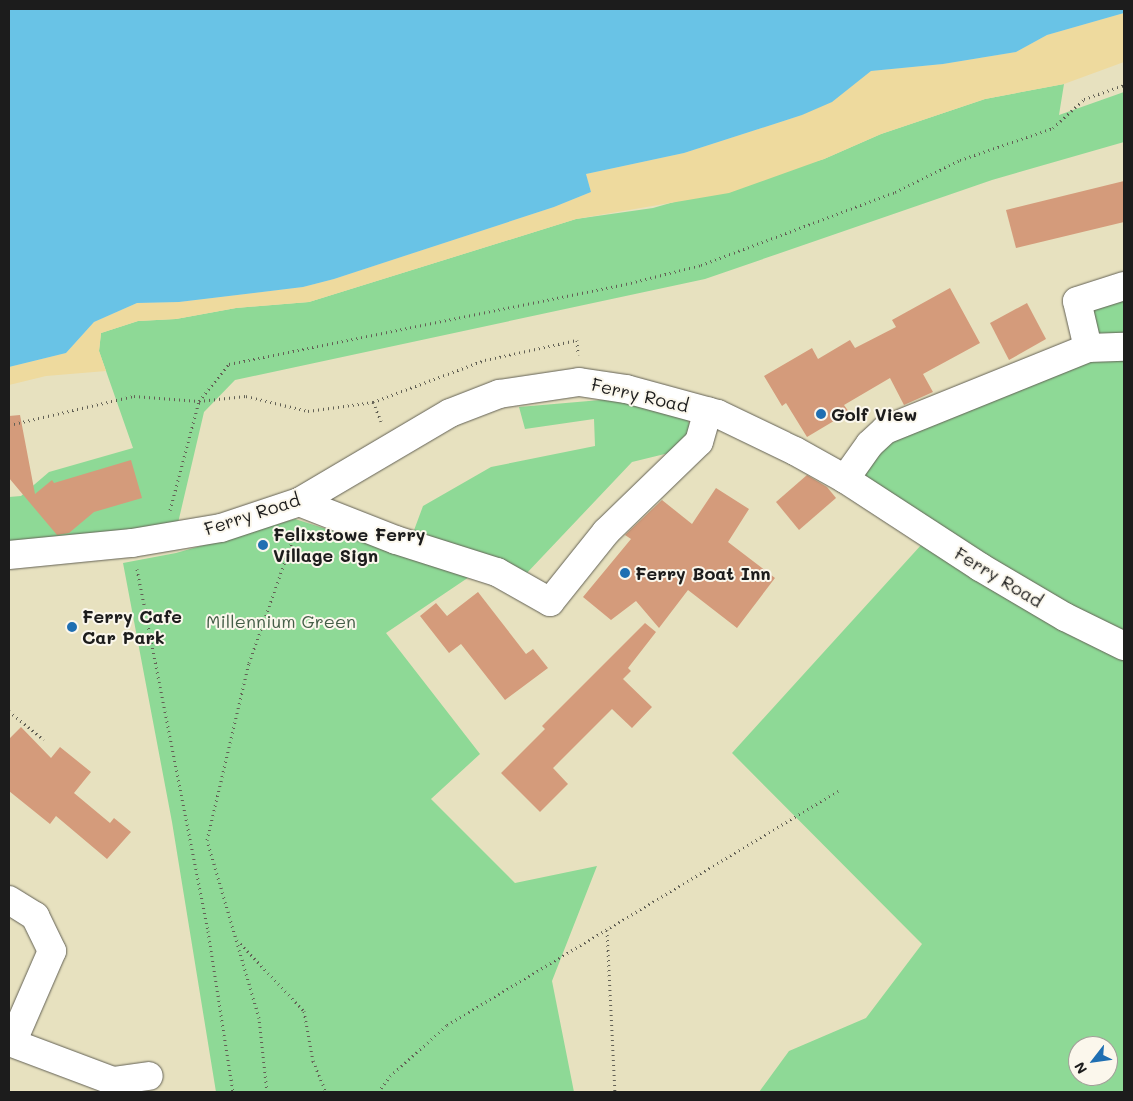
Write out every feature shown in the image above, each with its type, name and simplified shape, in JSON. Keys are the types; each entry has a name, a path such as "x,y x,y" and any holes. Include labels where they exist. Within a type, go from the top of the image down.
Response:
{"street":[{"path":"1088,348 1077,301 1124,286"},
{"path":"845,479 870,444 886,430 1088,348 1124,347"},
{"name":"Ferry Road","path":"9,555 132,542 221,528 299,502 450,413 498,394 541,386 579,382 626,389 708,411 795,451 845,479 980,567 1065,617 1124,646"},
{"path":"299,502 396,540 497,572 550,602 606,532 699,442 708,411"},
{"path":"9,900 35,916 52,951 10,1043 113,1082 150,1076"}],"path":[{"path":"170,511 199,401 229,364 626,284 701,264 895,192 960,160 1054,128 1084,99 1124,85"},
{"path":"9,425 134,396 199,401 246,396 308,411 373,402 485,360 577,340"},
{"path":"373,402 394,446"},
{"path":"266,1092 260,1018 207,840 249,663 294,535 299,502"},
{"path":"132,542 208,931 233,1092"},
{"path":"9,711 44,740"},
{"path":"378,1092 390,1076 447,1025 838,791"},
{"path":"607,930 615,1092"},
{"path":"236,940 304,1011 314,1061 326,1092"}],"green space":[{"path":"1064,84 1059,115 1124,92 1124,142 992,180 705,279 235,380 204,412 178,523 133,535 9,544 9,497 21,496 49,472 133,448 99,351 101,333 138,321 176,319 236,308 309,302 576,219 653,208 824,159 881,134 985,99"},
{"path":"1124,297 1124,339 1099,340 1091,308"},
{"path":"1124,355 1124,1092 759,1092 789,1051 866,1018 922,944 732,753 922,544 847,496 875,450 893,437 1091,357"},
{"path":"624,398 686,412 692,435 677,451 632,462 525,575 413,533 423,506 491,467 595,446 594,419 525,429 519,407"},
{"name":"Millennium Green","path":"295,519 472,575 386,633 480,754 431,799 515,883 597,866 552,981 574,1092 216,1092 172,822 123,563 176,553"}],"sand":[{"path":"1124,13 1124,62 1064,84 985,99 881,134 824,159 729,193 576,219 309,302 236,308 176,319 138,321 101,333 99,351 106,371 46,376 9,385 9,367 66,353 94,322 137,303 179,302 303,287 334,279 554,207 591,192 586,174 684,153 802,115 871,71 943,64 1016,52 1047,35"}],"water":[{"path":"9,9 1124,9 1124,13 1047,35 1016,52 943,64 871,71 832,102 802,115 684,153 586,174 591,192 554,207 334,279 303,287 179,302 137,303 94,322 66,353 9,367"}],"building":[{"path":"1124,181 1124,222 1016,248 1006,210"},
{"path":"950,288 980,343 923,374 933,392 904,405 890,378 844,405 849,412 807,437 786,403 782,406 764,376 812,348 818,359 850,340 855,348 896,327 892,320"},
{"path":"1027,303 1046,339 1009,360 990,323"},
{"path":"20,415 35,494 52,480 54,483 131,460 142,498 94,512 69,533 57,535 9,478 9,416"},
{"path":"807,475 827,487 836,498 799,530 776,502"},
{"path":"716,488 749,509 728,542 775,578 737,628 688,590 659,628 636,601 611,620 583,597 631,539 625,535 662,500 692,524"},
{"path":"478,592 526,654 533,649 548,668 505,700 461,644 449,653 420,616 436,603 447,616"},
{"path":"645,623 656,632 628,668 631,671 623,679 652,707 632,728 612,709 553,768 568,784 540,812 501,773 545,729 542,726"},
{"path":"21,727 51,758 60,747 91,772 74,793 110,823 114,818 131,832 107,859 56,816 50,824 9,791 9,739"}],"place":[{"name":"Golf View","path":"821,414"},
{"name":"Felixstowe Ferry Village Sign","path":"263,545"},
{"name":"Ferry Boat Inn","path":"625,573"},
{"name":"Ferry Cafe Car Park","path":"72,627"}]}
